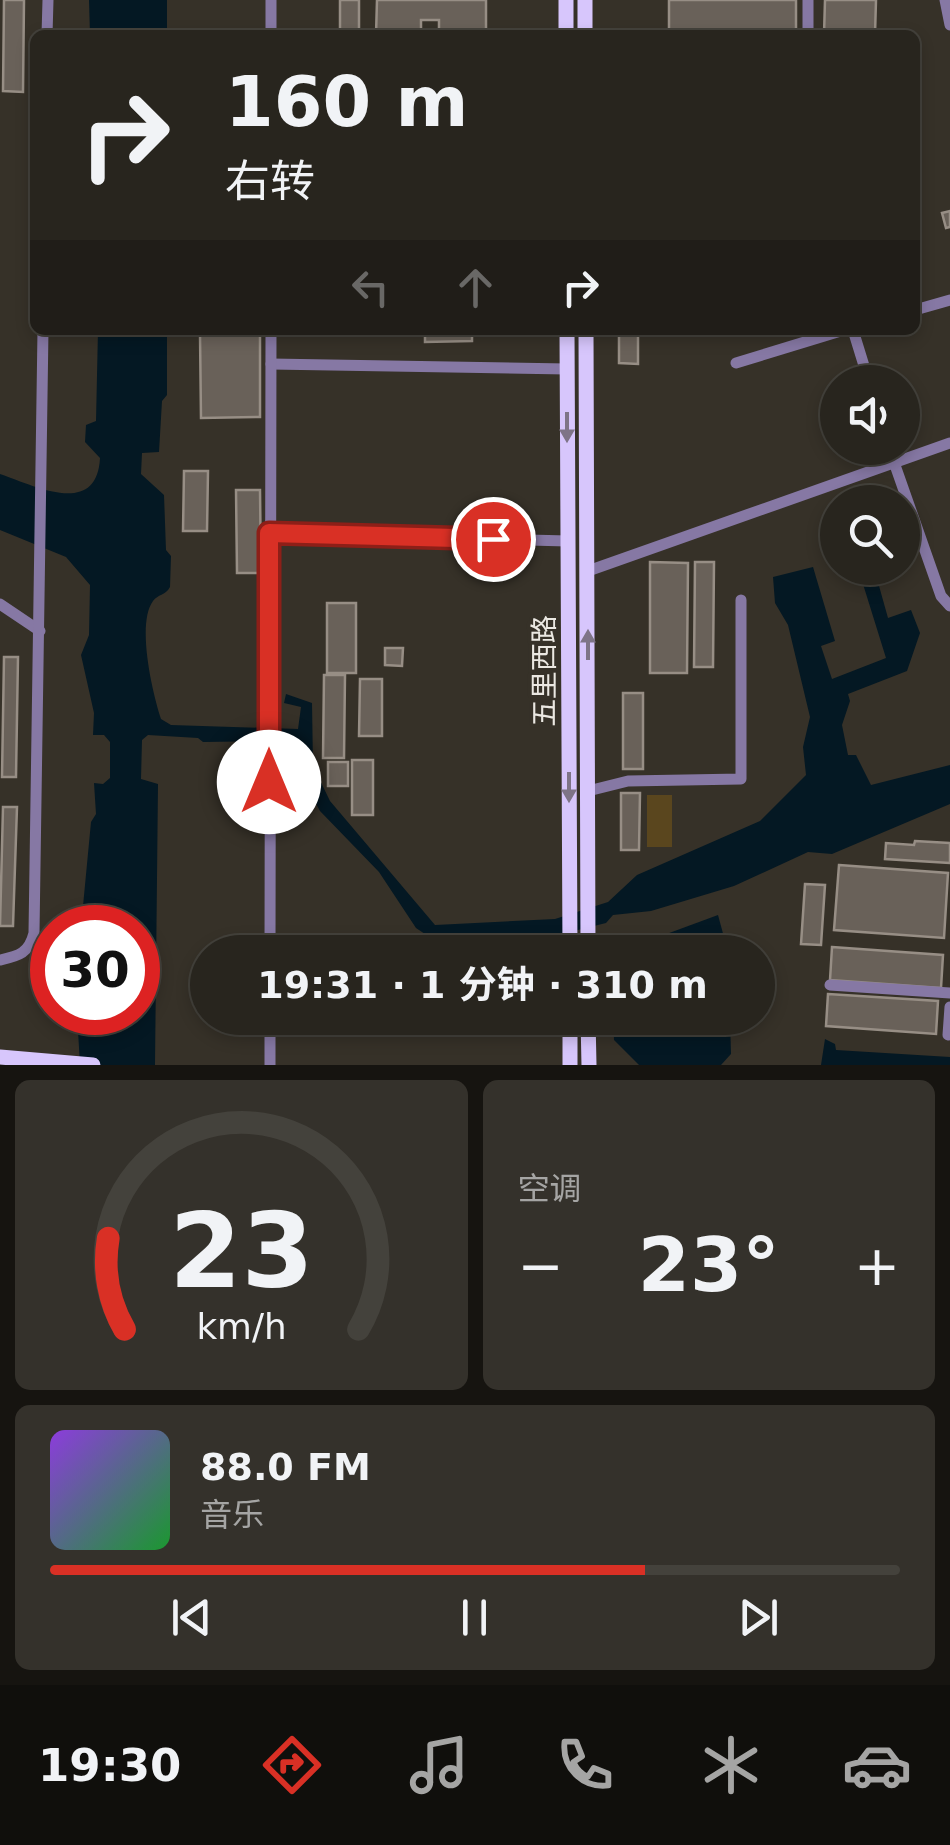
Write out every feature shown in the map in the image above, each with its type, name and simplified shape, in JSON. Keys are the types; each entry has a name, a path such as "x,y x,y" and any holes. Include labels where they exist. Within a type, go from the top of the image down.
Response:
{"main road":[{"path":"566,0 566,30"},
{"path":"584,0 585,30"},
{"name":"五里西路","path":"567,335 570,935"},
{"name":"五里西路","path":"586,335 588,935"},
{"path":"570,1035 570,1065"},
{"path":"588,1035 589,1065"},
{"path":"0,1057 93,1065"}],"street":[{"path":"47,30 48,0"},
{"path":"271,0 271,30"},
{"path":"808,0 808,30"},
{"path":"945,0 950,25"},
{"path":"920,309 950,300"},
{"path":"0,960 20,955 31,946 34,934 42,335"},
{"path":"270,935 271,335"},
{"path":"736,363 828,335"},
{"path":"856,335 865,365"},
{"path":"271,364 567,369"},
{"path":"920,453 950,443"},
{"path":"588,571 886,465"},
{"path":"895,465 941,596 950,606"},
{"path":"269,533 568,542"},
{"path":"588,791 628,781 741,779 740,600"},
{"path":"0,604 40,631"},
{"path":"830,985 950,993"},
{"path":"948,1035 950,1006"},
{"path":"270,1035 270,1065"}],"shaded area":[{"path":"647,795 672,795 672,847 647,847"}],"water":[{"path":"89,0 167,0 167,30 90,30"},
{"path":"98,335 167,335 167,395 162,401 159,452 142,453 141,474 164,495 166,550 171,556 170,587 153,601 146,626 148,660 161,719 171,725 298,729 301,707 284,703 286,694 312,703 313,766 330,801 435,925 555,919 608,902 637,875 760,821 806,775 803,747 810,717 788,625 775,603 773,577 813,567 835,641 821,646 832,679 886,658 863,585 879,585 888,618 911,610 920,633 907,671 848,694 850,701 842,725 848,755 856,755 871,785 950,765 950,804 832,854 808,852 734,886 651,911 613,915 606,923 558,935 426,935 416,928 379,872 320,811 282,741 203,742 198,738 148,735 142,740 141,779 158,784 157,905 83,905 91,822 96,814 94,783 103,784 110,778 110,742 104,735 93,735 94,713 81,655 89,635 90,585 66,557 0,530 0,474 62,493 88,488 100,458 85,442 86,425 96,421"},
{"path":"718,915 723,935 664,935"},
{"path":"78,1035 155,1035 155,1065 80,1065"},
{"path":"614,1035 730,1035 731,1054 721,1065 639,1065 614,1040"},
{"path":"825,1039 835,1044 836,1050 950,1057 950,1065 821,1065"}],"building":[{"path":"4,0 24,0 23,92 3,91"},
{"path":"340,0 359,0 359,30 340,30"},
{"path":"377,0 486,0 486,30 439,30 439,20 421,20 421,30 376,30"},
{"path":"669,0 796,0 796,30 669,30"},
{"path":"825,0 876,0 875,30 824,30"},
{"path":"950,211 950,227 946,228 942,213"},
{"path":"200,335 260,335 260,417 201,418"},
{"path":"425,335 472,335 472,341 425,342"},
{"path":"619,335 638,335 638,364 619,363"},
{"path":"184,471 208,471 207,531 183,531"},
{"path":"236,490 260,490 261,573 237,573"},
{"path":"650,562 688,563 687,673 650,673"},
{"path":"695,562 714,562 713,667 694,667"},
{"path":"327,603 356,603 356,673 327,673"},
{"path":"385,648 403,648 402,666 385,665"},
{"path":"4,657 18,657 16,777 2,777"},
{"path":"324,675 345,675 344,758 323,758"},
{"path":"360,679 382,679 382,736 359,736"},
{"path":"623,693 643,693 643,769 623,769"},
{"path":"352,760 373,760 373,815 352,815"},
{"path":"328,762 348,762 348,786 328,786"},
{"path":"621,793 640,793 639,850 621,850"},
{"path":"3,807 17,807 13,926 0,926"},
{"path":"915,841 950,843 950,863 885,859 886,843 914,845"},
{"path":"839,865 948,873 944,938 834,930"},
{"path":"805,884 825,885 821,945 801,944"},
{"path":"832,947 943,955 941,988 830,980"},
{"path":"828,994 938,1001 936,1034 826,1026"}],"route":[{"path":"269,782 269,533 493,539"}]}
